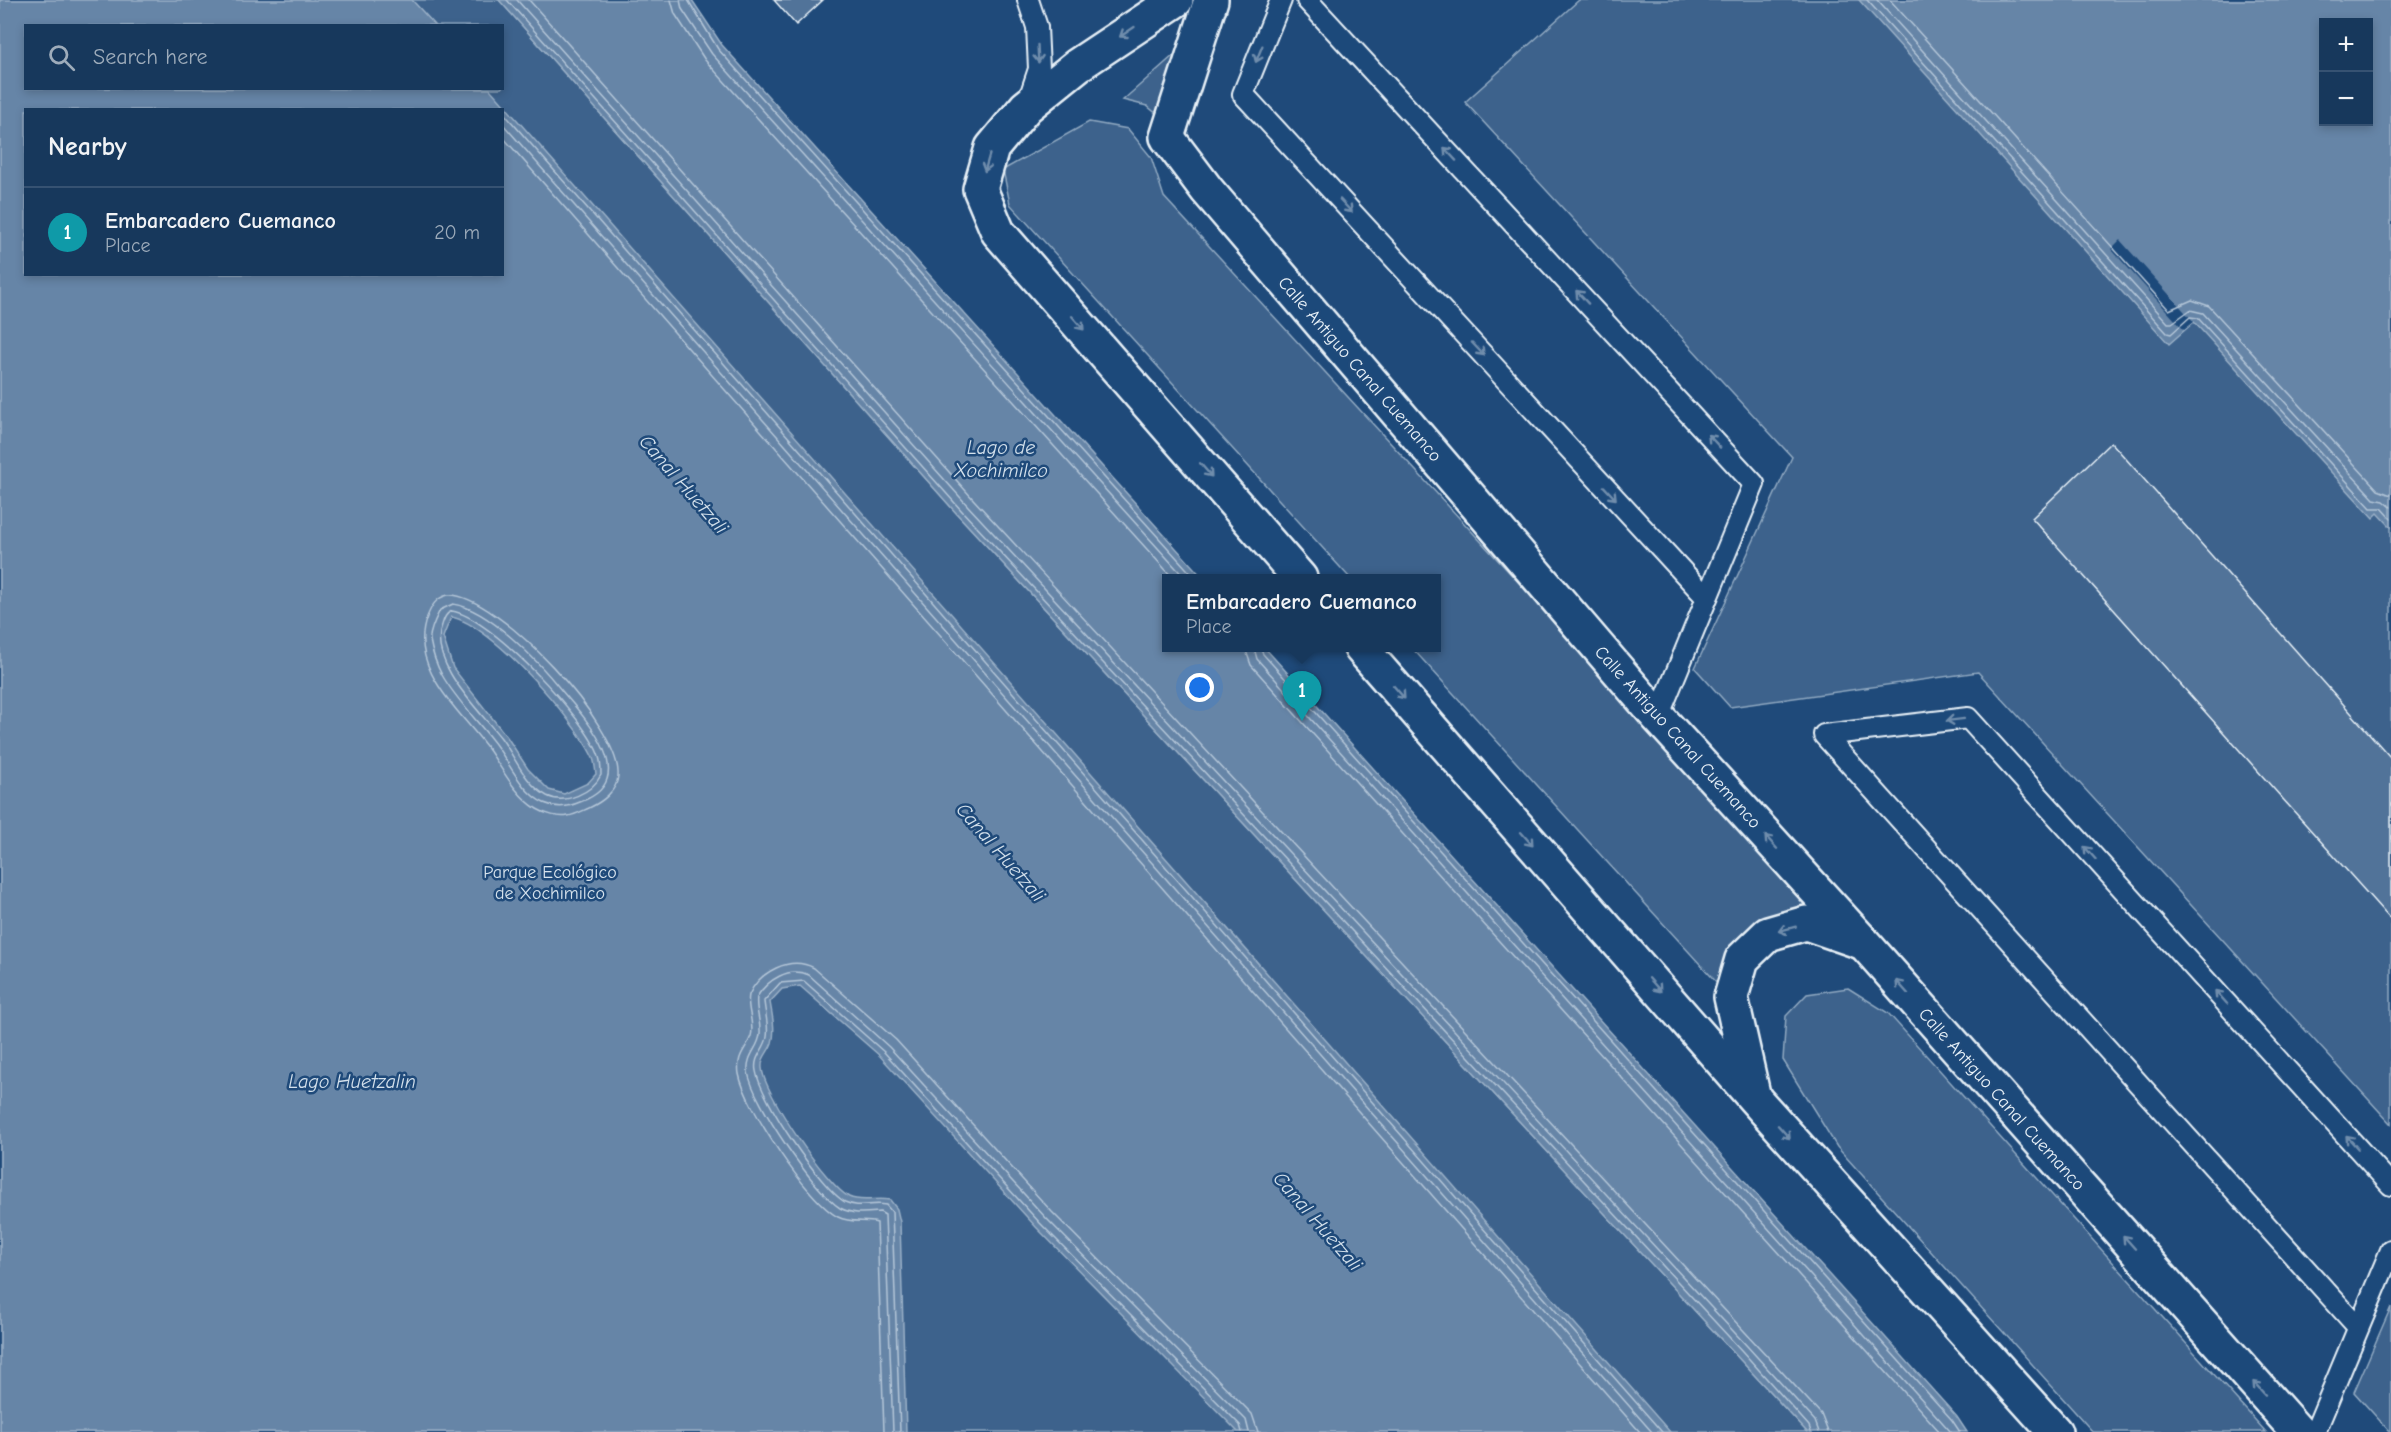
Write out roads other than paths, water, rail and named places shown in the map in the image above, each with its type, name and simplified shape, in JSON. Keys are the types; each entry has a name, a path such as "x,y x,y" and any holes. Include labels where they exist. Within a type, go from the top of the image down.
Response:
{"street":[{"path":"1176,0 1078,65 1026,107 992,148 980,189 998,232 1296,574"},
{"name":"Calle Antiguo Canal Cuemanco","path":"1211,0 1167,137 1207,190 1658,717 1863,942 2298,1432"},
{"path":"1364,652 1754,1098 2055,1432"},
{"path":"1754,1098 1731,998 1742,959 1768,934 1806,924 1863,942"}],"lane":[{"path":"1026,107 1039,69 1037,27 1028,0"},
{"path":"1281,0 1243,94 1705,596"},
{"path":"1307,0 1754,484 1705,596 1658,717"},
{"path":"2358,1327 1824,735 1968,718 2391,1185"},
{"path":"2315,1432 2391,1250"}],"water":[{"name":"Lago Huetzalin","path":"0,0 412,0 434,24 24,24 24,90 491,90 1670,1432 1238,1432 1036,1227 880,1056 800,986 782,989 770,1002 774,1033 762,1068 773,1097 812,1158 839,1189 854,1199 890,1200 897,1209 900,1222 906,1432 0,1432","holes":["451,617 468,623 487,636 530,675 568,720 593,758 596,774 588,783 564,794 549,790 528,769 507,737 453,668 443,637"]},
{"name":"Lago de Xochimilco","path":"499,0 692,0 722,45 1199,574 1162,574 1162,652 1269,652 1957,1417 1967,1432 1807,1432 958,515"},
{"path":"1859,0 2391,0 2391,527 2378,513 2373,518 2194,322 2169,344"}],"place":[{"name":"Embarcadero Cuemanco","path":"1302,721"}],"water label":[{"name":"Canal Huetzali","path":"684,484"},
{"name":"Canal Huetzali","path":"1001,852"},
{"name":"Canal Huetzali","path":"1318,1221"}],"park label":[{"name":"Parque Ecológico de Xochimilco","path":"550,882"}]}
